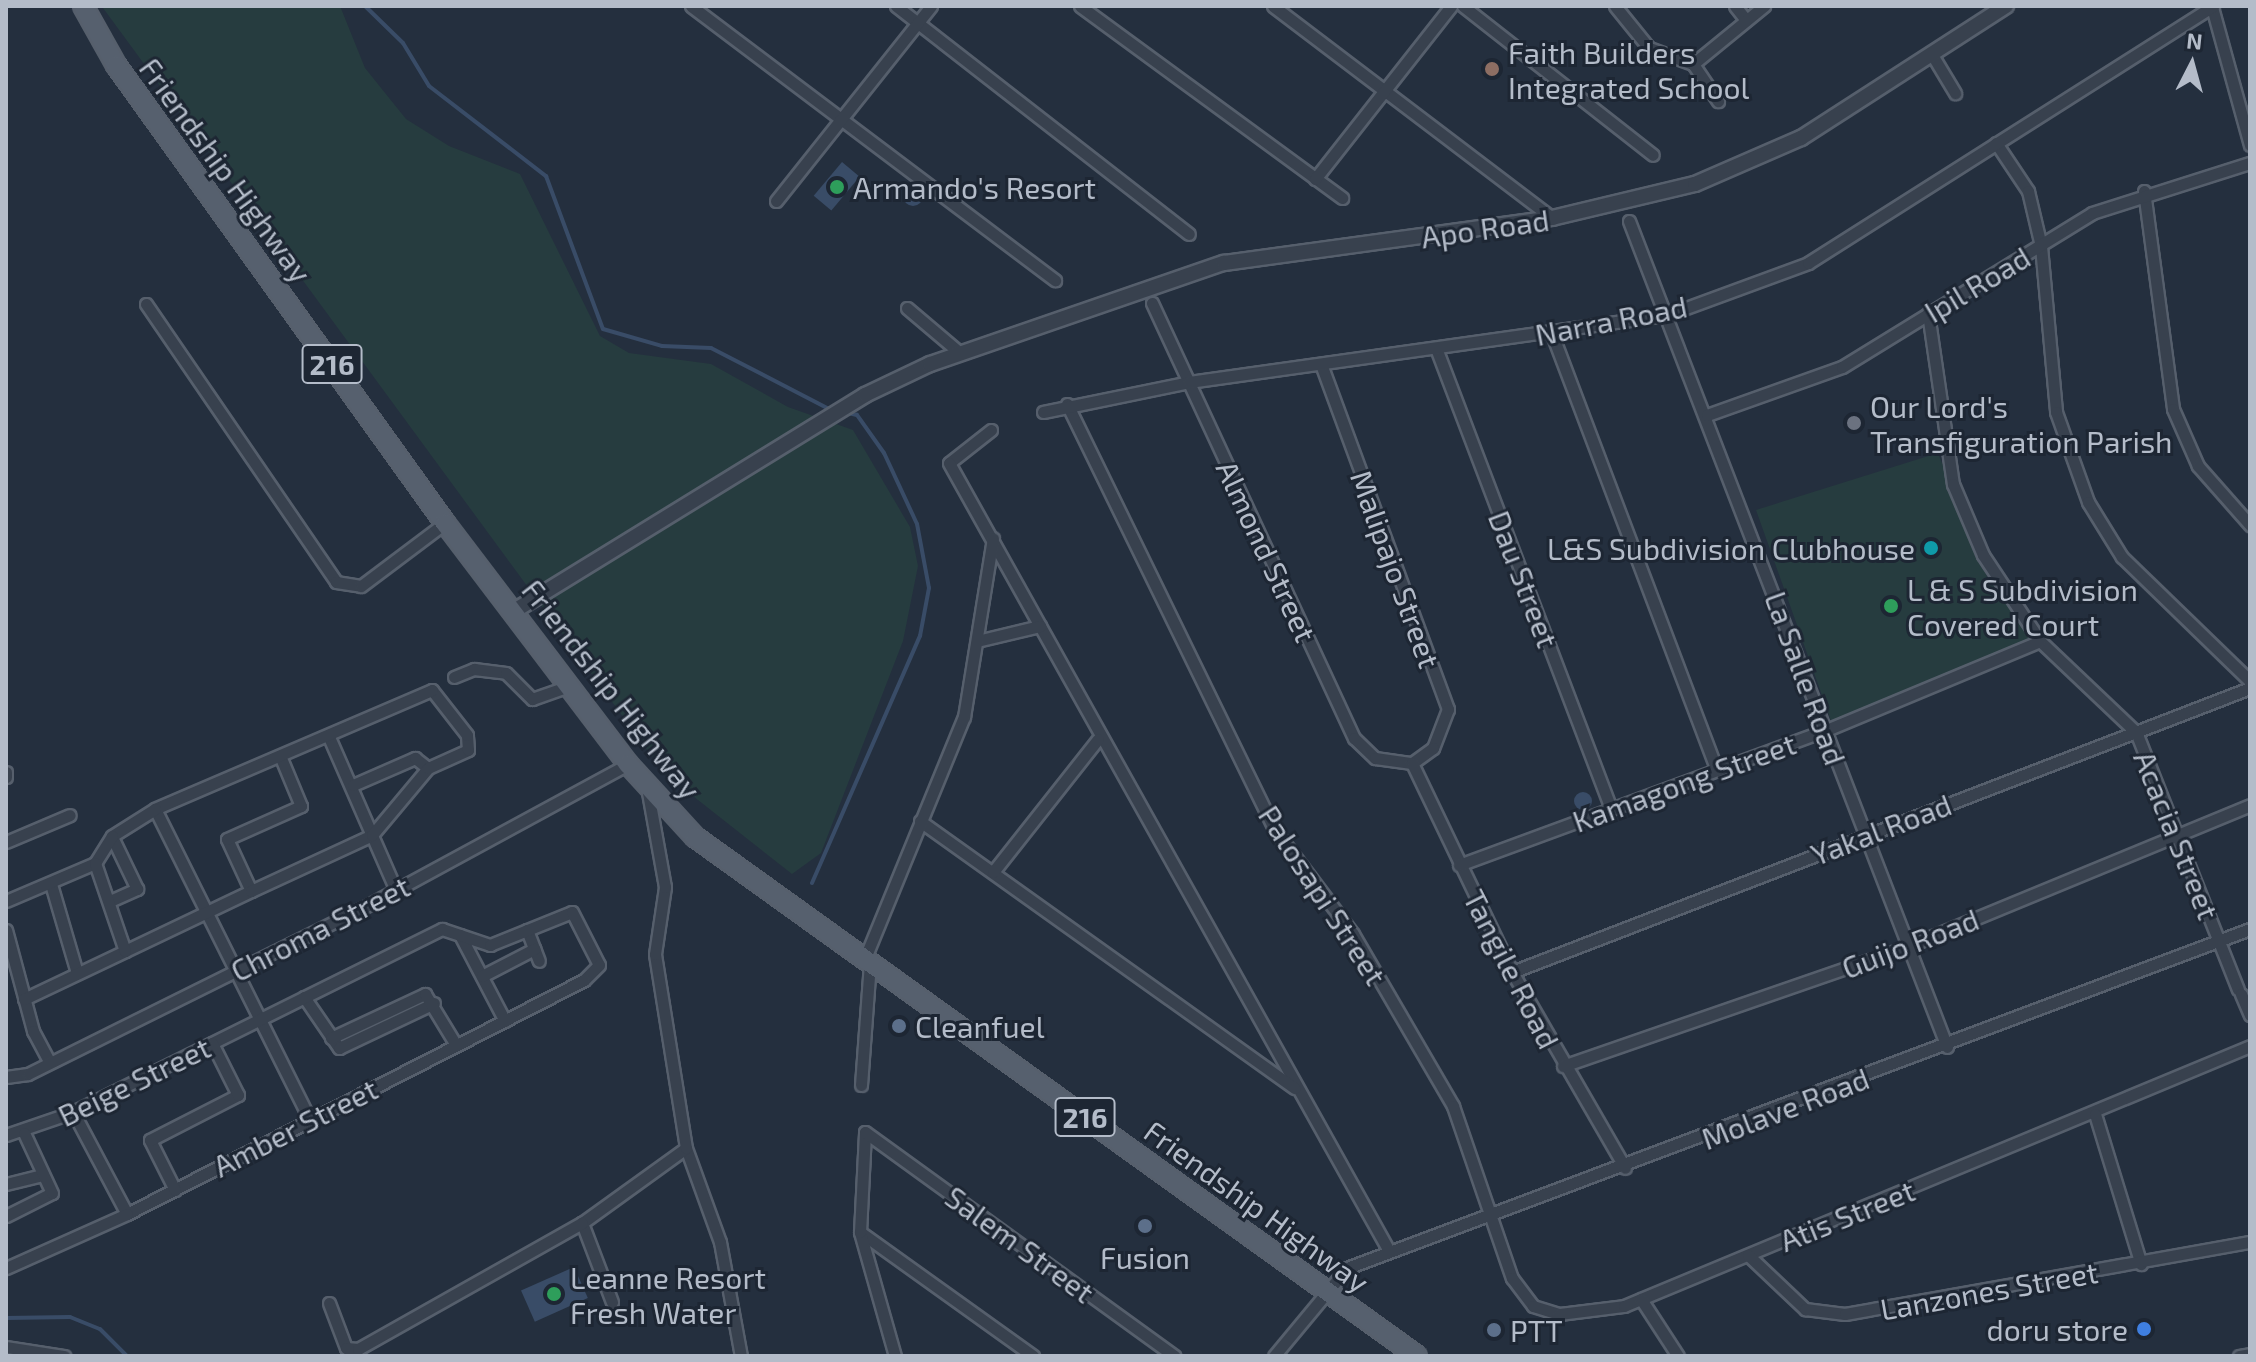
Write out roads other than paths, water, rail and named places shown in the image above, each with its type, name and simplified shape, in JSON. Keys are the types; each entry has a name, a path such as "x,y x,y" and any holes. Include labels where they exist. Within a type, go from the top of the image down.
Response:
{"main road":[{"name":"Friendship Highway","path":"86,7 116,65 445,523 572,685 628,764 695,837 1417,1356"}],"street":[{"path":"691,6 1055,280"},
{"path":"896,6 1189,234"},
{"path":"776,201 843,121 931,6"},
{"path":"1080,6 1342,198"},
{"path":"1273,6 1552,218"},
{"path":"1315,179 1451,6"},
{"path":"1463,6 1653,155"},
{"path":"1615,6 1649,48 1693,64 1718,101"},
{"path":"1735,6 1746,20"},
{"path":"1693,64 1764,6"},
{"name":"Apo Road","path":"514,611 865,395 930,364 1224,263 1552,218 1738,169 2006,6"},
{"path":"2213,6 2250,145"},
{"name":"Narra Road","path":"1043,412 1067,404 1189,382 1552,334 1667,315 1808,263 2213,6"},
{"path":"1931,53 1955,93"},
{"path":"1996,143 2028,191 2041,246 2056,412 2088,502 2122,557 2250,681"},
{"name":"Ipil Road","path":"1707,415 1842,367 2041,246 2144,191 2250,163"},
{"path":"2144,191 2173,409 2198,466 2250,525"},
{"name":"La Salle Road","path":"1629,221 1707,415 1906,947 1947,1047"},
{"name":"Almond Street","path":"1152,303 1354,738 1375,758 1412,763"},
{"path":"146,304 336,582 361,586 445,523"},
{"path":"907,308 960,353"},
{"name":"Acacia Street","path":"1928,313 1953,484 1983,555 2040,641 2136,732 2175,836 2250,1015"},
{"path":"1552,334 1716,769"},
{"name":"Dau Street","path":"1436,348 1611,809"},
{"name":"Malipajo Street","path":"1321,364 1448,709 1433,748 1412,763"},
{"name":"Palosapi Street","path":"1067,404 1274,829 1353,934 1453,1106 1489,1215"},
{"path":"991,430 949,463 993,537 1098,739 1389,1251"},
{"path":"861,1085 867,960 964,717 993,537"},
{"path":"977,641 1040,626"},
{"name":"Kamagong Street","path":"1459,865 1824,731 2040,641"},
{"path":"454,677 474,669 506,673 532,699 572,685"},
{"name":"Yakal Road","path":"1512,972 2250,688"},
{"path":"6,901 95,863 112,836 155,809 281,758 432,690 470,743 428,768 372,835 24,999"},
{"path":"329,737 353,785 396,890"},
{"path":"993,872 1098,739"},
{"path":"251,891 227,839 301,806 281,758"},
{"path":"353,785 415,758 428,768"},
{"name":"Tangile Road","path":"1412,763 1512,972 1563,1066 1625,1168"},
{"name":"Chroma Street","path":"6,1077 49,1061 396,890 628,764"},
{"path":"647,786 664,866 655,954 686,1148 720,1242 741,1356"},
{"name":"Guijo Road","path":"1563,1066 1906,947 2250,805"},
{"path":"155,809 309,1118"},
{"path":"6,842 70,815"},
{"path":"920,821 1262,1070 1296,1090"},
{"path":"110,901 137,889 112,836"},
{"path":"95,863 125,951"},
{"path":"51,884 77,973"},
{"name":"Amber Street","path":"6,1268 127,1214 309,1118 596,974 599,965 572,912 527,930"},
{"path":"259,1021 442,929 490,945 527,930 539,961"},
{"name":"Molave Road","path":"1274,1356 1324,1289 1347,1268 1625,1168 2250,929"},
{"path":"6,930 24,999 49,1061"},
{"path":"460,935 505,1021"},
{"path":"482,976 534,949"},
{"path":"304,997 339,1048 434,1003 456,1045"},
{"name":"Beige Street","path":"6,1135 24,1133 73,1112 259,1021"},
{"path":"175,1190 150,1140 238,1095 212,1043"},
{"name":"Atis Street","path":"1489,1215 1512,1278 1533,1306 1595,1312 1641,1299 2095,1114 2250,1046"},
{"path":"1262,1070 1278,1058"},
{"path":"73,1112 127,1214"},
{"path":"2095,1114 2141,1264"},
{"name":"Salem Street","path":"860,1232 865,1132 1174,1356"},
{"path":"6,1216 52,1193 24,1133"},
{"path":"329,1303 346,1348 358,1349 582,1223 686,1148"},
{"path":"6,1184 43,1175"},
{"path":"582,1223 612,1302"},
{"path":"860,1232 897,1355"},
{"path":"860,1232 1033,1356"},
{"name":"Lanzones Street","path":"1748,1255 1805,1309 1845,1314 2141,1264 2250,1242"},
{"path":"1641,1299 1678,1356"},
{"path":"6,1347 64,1356"},
{"path":"2239,1356 2250,1354"}],"water":[{"name":"Armando's Resort","path":"842,162 860,177 831,210 814,196"},
{"path":"913,186 920,189 923,196 920,203 913,206 906,203 903,196 906,189"},
{"path":"1583,792 1592,801 1583,810 1574,801"},
{"name":"Leanne Resort Fresh Water","path":"574,1267 588,1298 535,1322 521,1291"}],"waterway":[{"path":"365,6 403,43 429,86 546,176 603,329 662,346 711,348 831,410"},
{"path":"812,883 920,636 929,588 917,524 884,453 857,415 843,412"},
{"path":"6,1318 70,1317 100,1329 127,1356"}],"place":[{"name":"Faith Builders Integrated School","path":"1492,69"},
{"name":"Armando's Resort","path":"837,187"},
{"name":"Our Lord's Transfiguration Parish","path":"1854,423"},
{"name":"L&S Subdivision Clubhouse","path":"1931,548"},
{"name":"L & S Subdivision Covered Court","path":"1891,606"},
{"name":"Cleanfuel","path":"899,1026"},
{"name":"Fusion","path":"1145,1226"},
{"name":"Leanne Resort Fresh Water","path":"554,1294"},
{"name":"doru store","path":"2144,1329"},
{"name":"PTT","path":"1494,1330"}]}
